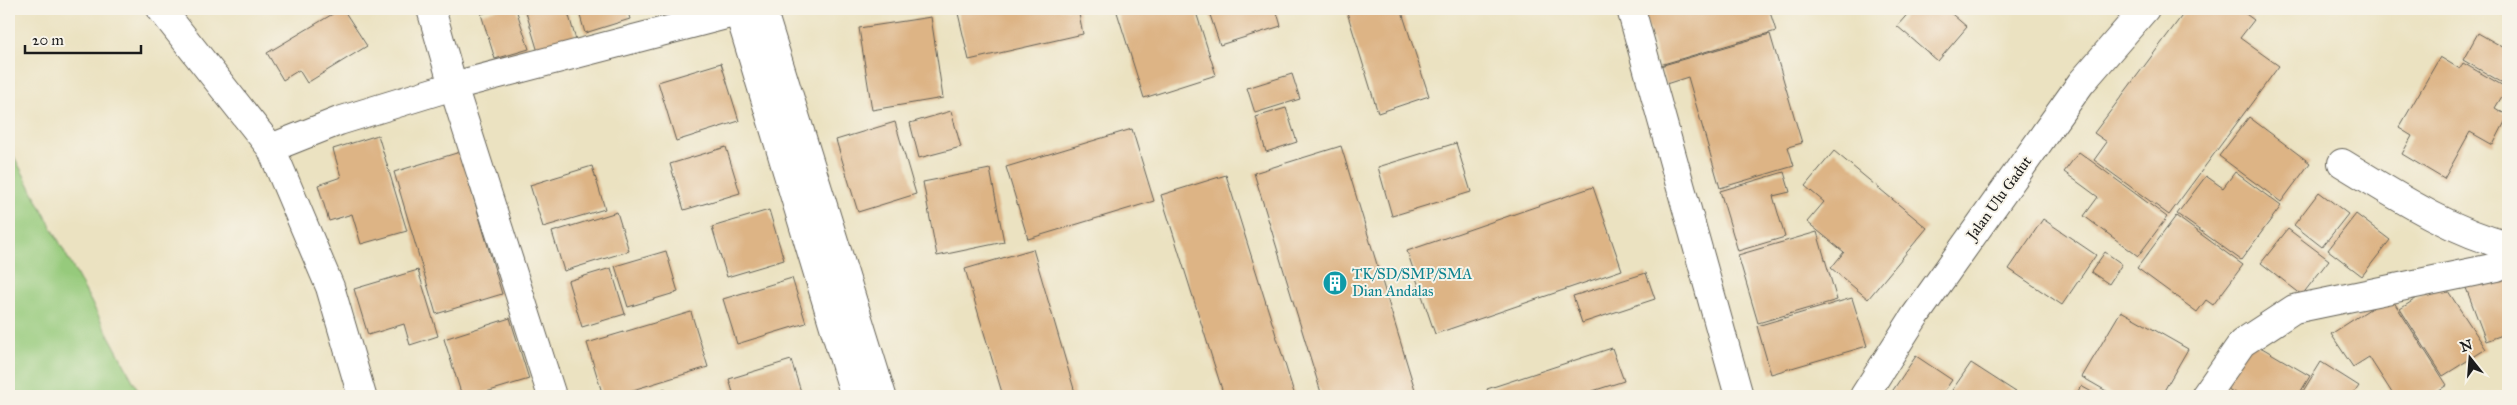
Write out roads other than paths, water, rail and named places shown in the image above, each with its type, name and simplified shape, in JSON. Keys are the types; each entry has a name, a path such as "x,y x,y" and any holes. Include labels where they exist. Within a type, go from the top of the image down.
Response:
{"street":[{"path":"161,9 271,148 330,287 362,396"},
{"path":"431,9 453,86 552,396"},
{"path":"271,148 339,120 453,86 747,9"},
{"path":"747,9 855,396"},
{"path":"747,9 882,396"},
{"path":"1631,9 1739,396"},
{"name":"Jalan Ulu Gadut","path":"1864,396 1915,316 2076,91 2145,9"},
{"path":"2342,163 2424,212 2481,238 2508,246"},
{"path":"2205,396 2242,343 2294,309 2497,267 2508,261"}],"place":[{"name":"TK/SD/SMP/SMA Dian Andalas","path":"1335,283"}]}
